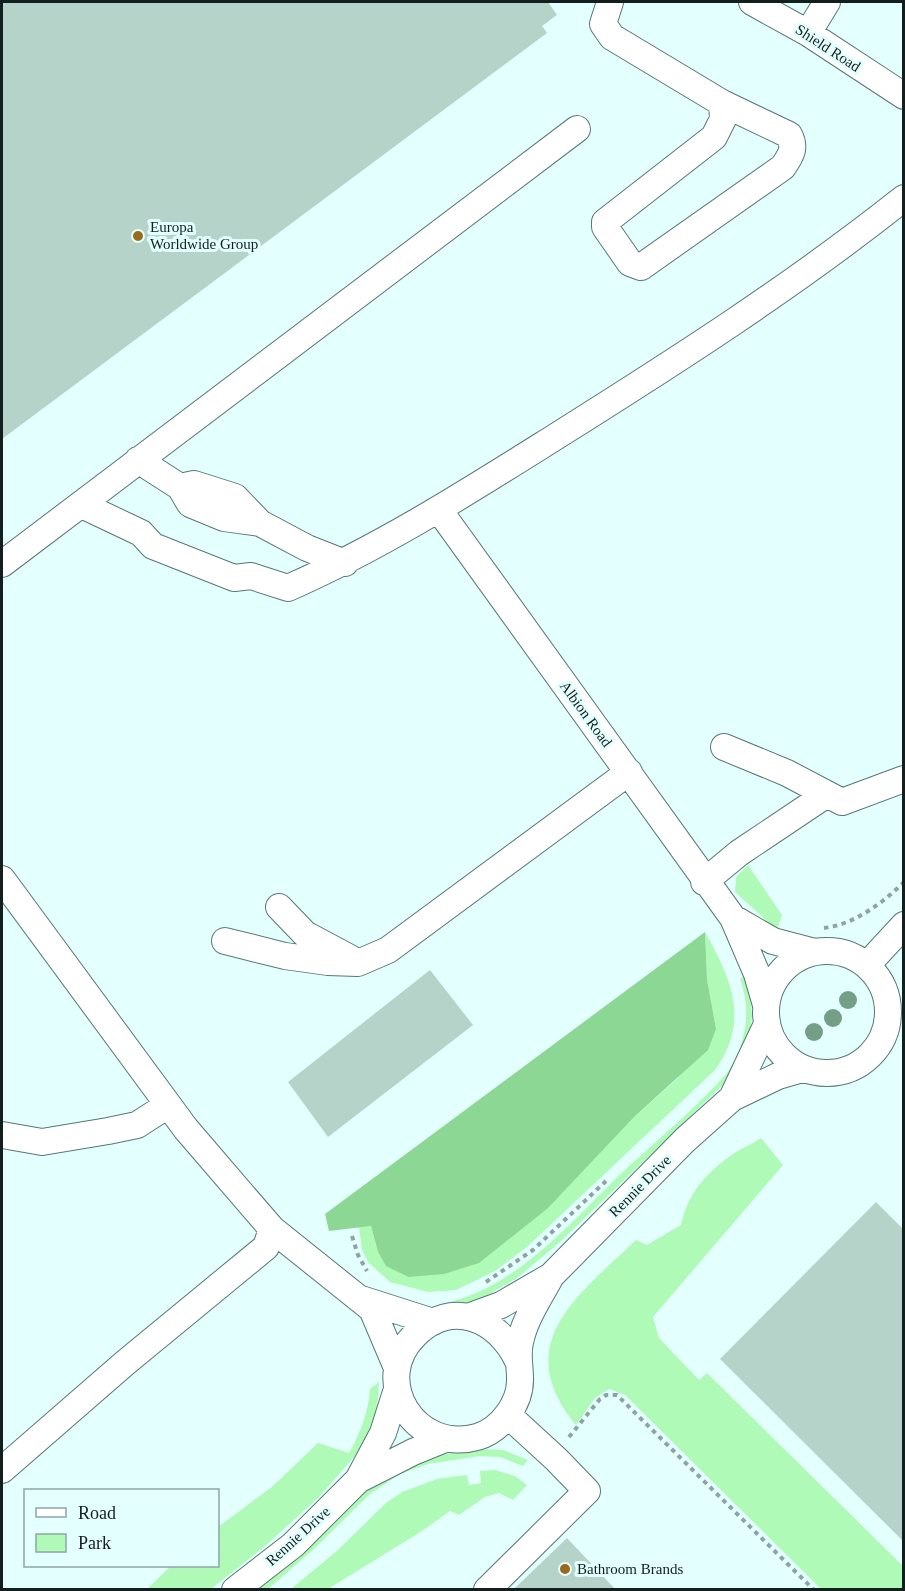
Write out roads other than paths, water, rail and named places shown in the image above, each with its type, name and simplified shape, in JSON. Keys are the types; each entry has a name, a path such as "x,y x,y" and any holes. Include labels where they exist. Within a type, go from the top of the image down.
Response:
{"street":[{"path":"610,2 603,24 612,37 722,103 789,135 793,142 792,153 783,167 641,267 635,267 605,227 605,222 714,138 723,119 722,103"},
{"name":"Shield Road","path":"752,2 808,33 903,96"},
{"path":"808,33 827,2"},
{"path":"2,564 577,129"},
{"path":"82,505 141,533 153,546 234,578 251,576 288,588 345,563 439,510 696,350 840,248 903,198"},
{"path":"138,460 180,486 194,484 235,497 260,523 307,548 345,563"},
{"name":"Albion Road","path":"439,510 629,772 704,882 733,918 757,974 766,1015"},
{"path":"724,747 787,773 842,802 903,779"},
{"path":"225,941 285,956 358,963 388,950 629,772"},
{"path":"704,882 739,853 827,794"},
{"path":"2,879 168,1105 272,1229 372,1309 397,1379 403,1407 428,1433 446,1439"},
{"path":"279,907 305,934 358,963"},
{"name":"Albion Road","path":"733,918 773,941 817,940"},
{"path":"867,965 903,925"},
{"name":"Rennie Drive","path":"468,1317 501,1305 551,1276 686,1140 732,1098 778,1076 802,1069 822,1074 842,1072 861,1064 876,1050 886,1029 889,1006 882,984 867,965 852,955 833,951 817,940 782,971 771,987 766,1015 732,1098"},
{"path":"766,1015 780,1050 802,1069"},
{"path":"2,1135 42,1142 108,1131 137,1125 168,1105"},
{"path":"2,1470 125,1363 266,1247 272,1229"},
{"name":"Rennie Drive","path":"358,1480 413,1452 446,1439 463,1440 480,1436 495,1428 508,1415 517,1399 520,1380 518,1361 520,1341 529,1317 551,1276"},
{"path":"361,1299 433,1322"},
{"name":"Rennie Drive","path":"235,1590 293,1545 358,1480 383,1433 409,1340 433,1322 450,1317 468,1317 485,1322 500,1332 511,1345 518,1361"},
{"path":"487,1590 587,1491 508,1415"}],"place":[{"name":"Europa Worldwide Group","path":"138,236"},
{"name":"Bathroom Brands","path":"565,1569"}]}
